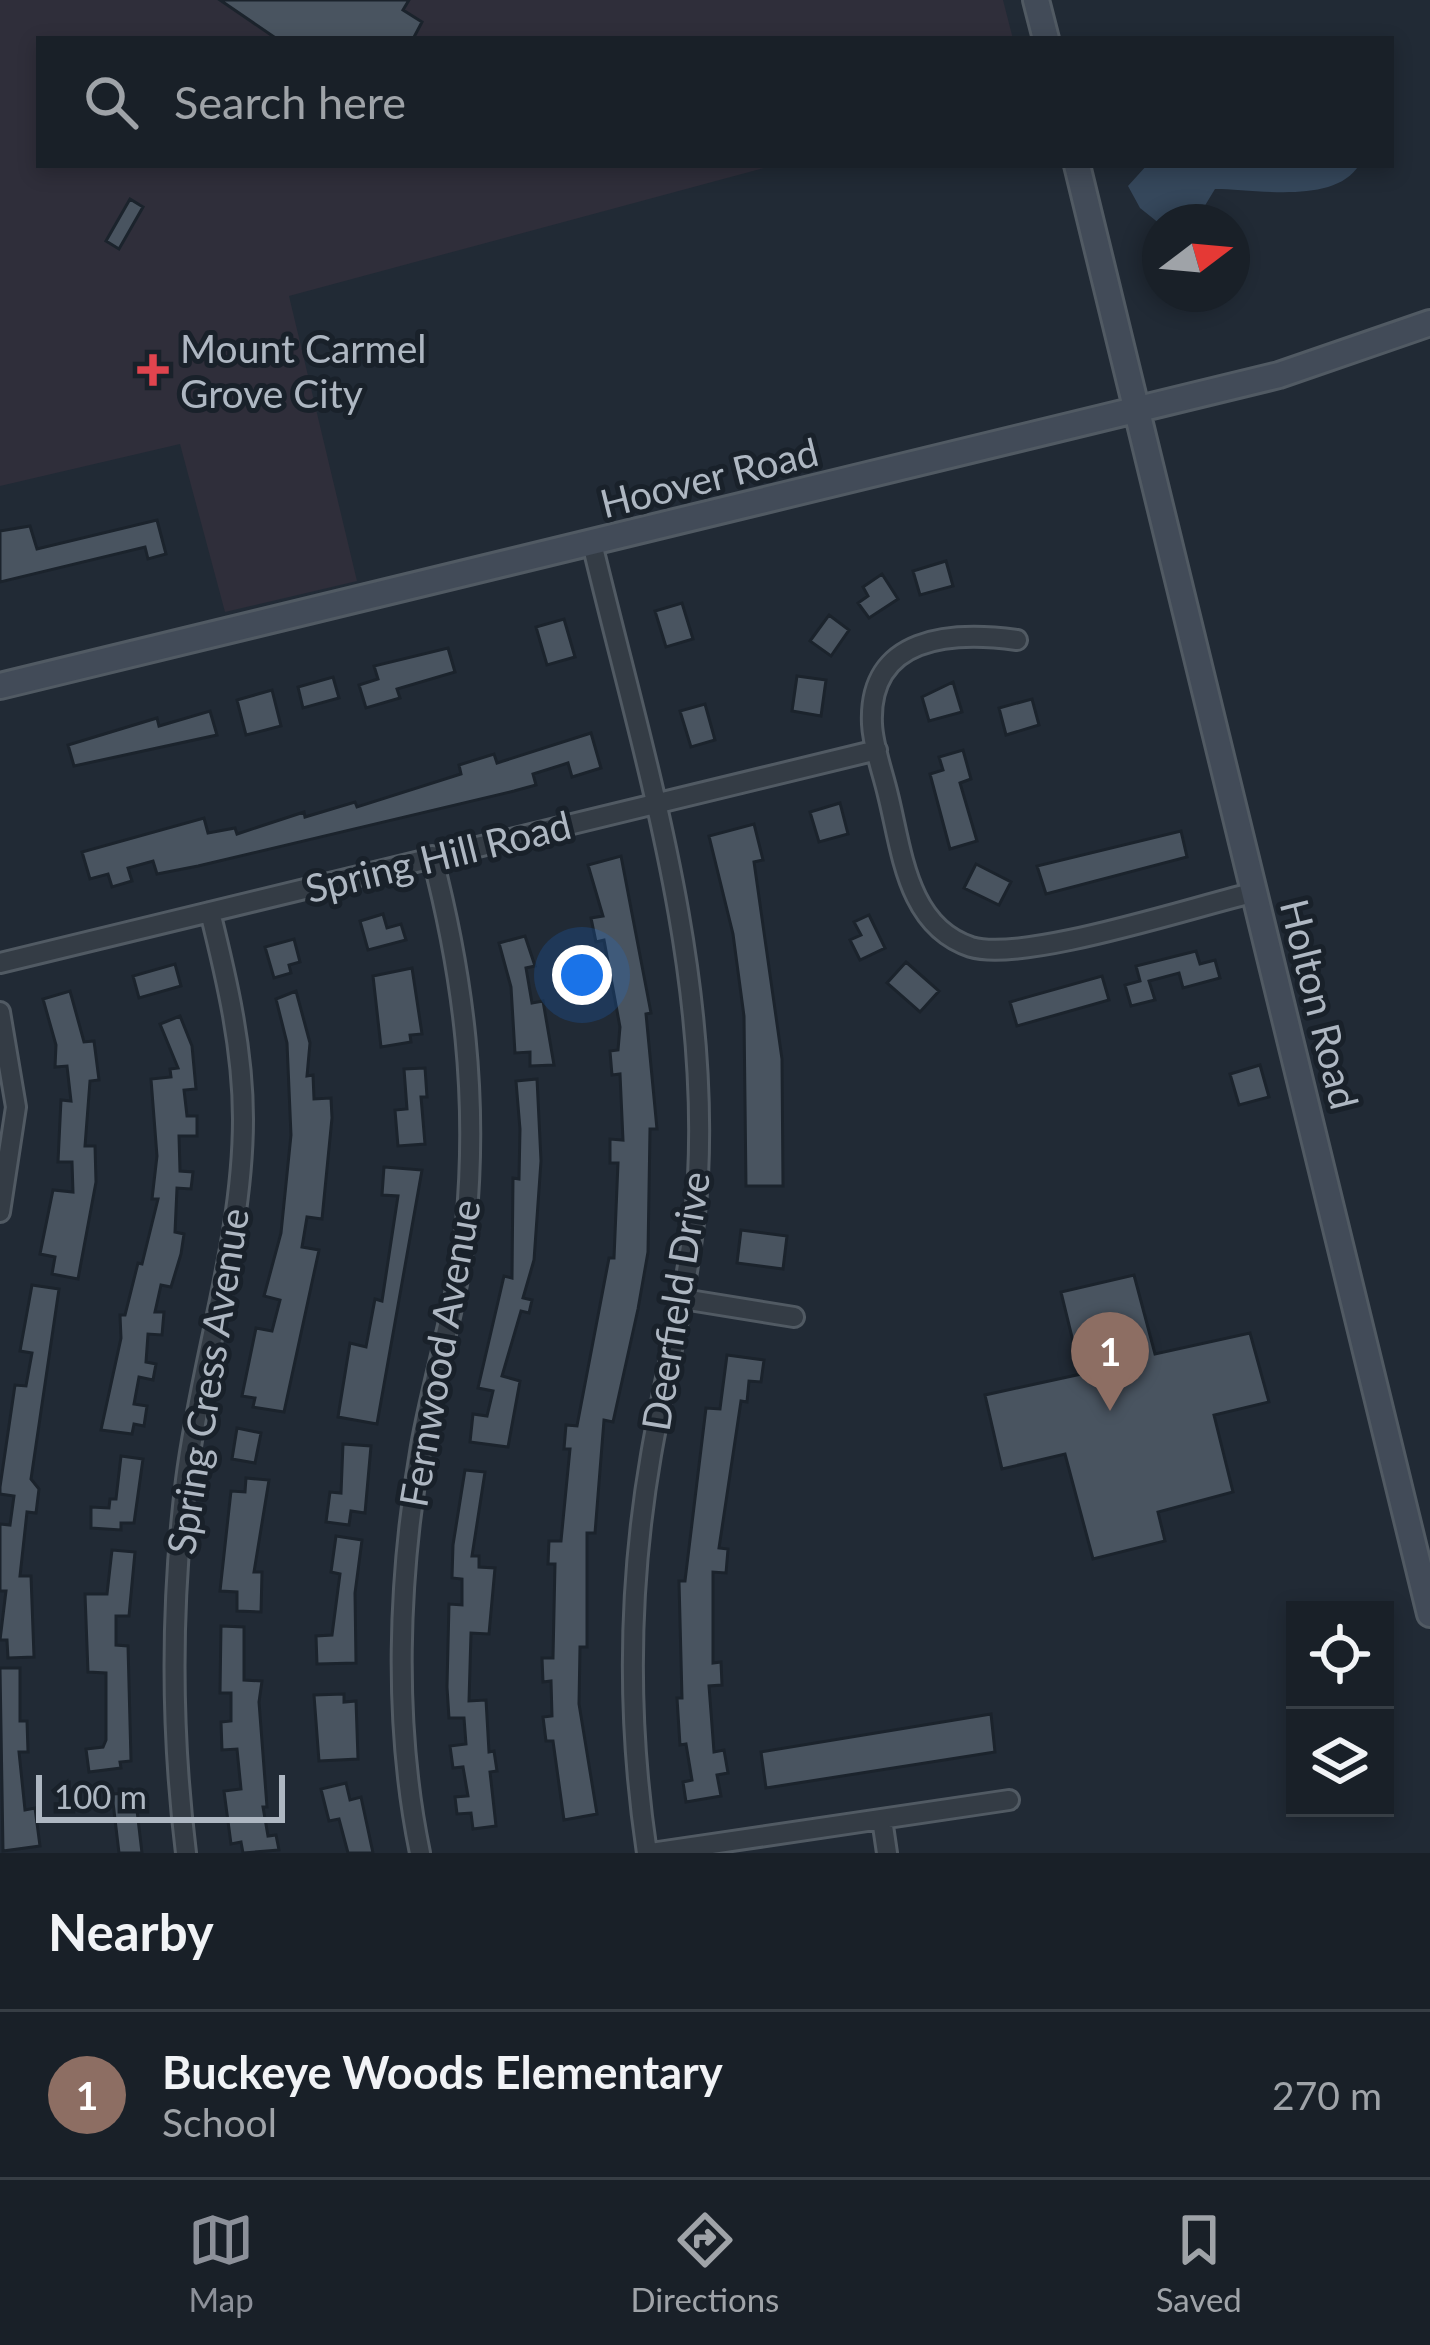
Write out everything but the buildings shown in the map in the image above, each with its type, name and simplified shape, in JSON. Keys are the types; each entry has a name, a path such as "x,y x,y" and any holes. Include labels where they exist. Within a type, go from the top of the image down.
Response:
{"street":[{"path":"1036,0 1045,36"},
{"name":"Holton Road","path":"1079,168 1430,1614"},
{"name":"Hoover Road","path":"0,686 1138,411 1318,364 1430,323"},
{"name":"Deerfield Drive","path":"592,543 656,803 689,970 699,1070 698,1175 682,1299 651,1454 631,1646 632,1721 650,1853"},
{"path":"1018,640 966,632 921,642 892,662 873,693 877,750 918,904 942,931 973,947 1020,949 1256,892"},
{"name":"Spring Hill Road","path":"0,963 877,750"},
{"name":"Fernwood Avenue","path":"420,1853 405,1742 406,1556 420,1449 466,1229 472,1077 456,963 432,856"},
{"name":"Spring Cress Avenue","path":"186,1853 178,1786 177,1575 202,1370 233,1223 243,1121 237,1040 210,912"},
{"path":"0,1012 16,1107 0,1212"},
{"path":"682,1299 794,1317"},
{"path":"650,1853 1009,1800"},
{"path":"882,1819 887,1853"}],"shaded area":[{"name":"Mount Carmel Grove City","path":"0,0 1003,0 1012,36 36,36 36,168 764,168 289,296 357,581 225,612 180,444 0,486"}],"water":[{"path":"1144,168 1356,168 1348,178 1313,190 1215,189 1206,204 1142,204 1140,208 1128,186"}],"place":[{"name":"Mount Carmel Grove City","path":"153,370"},
{"name":"Buckeye Woods Elementary","path":"1110,1411"}]}
